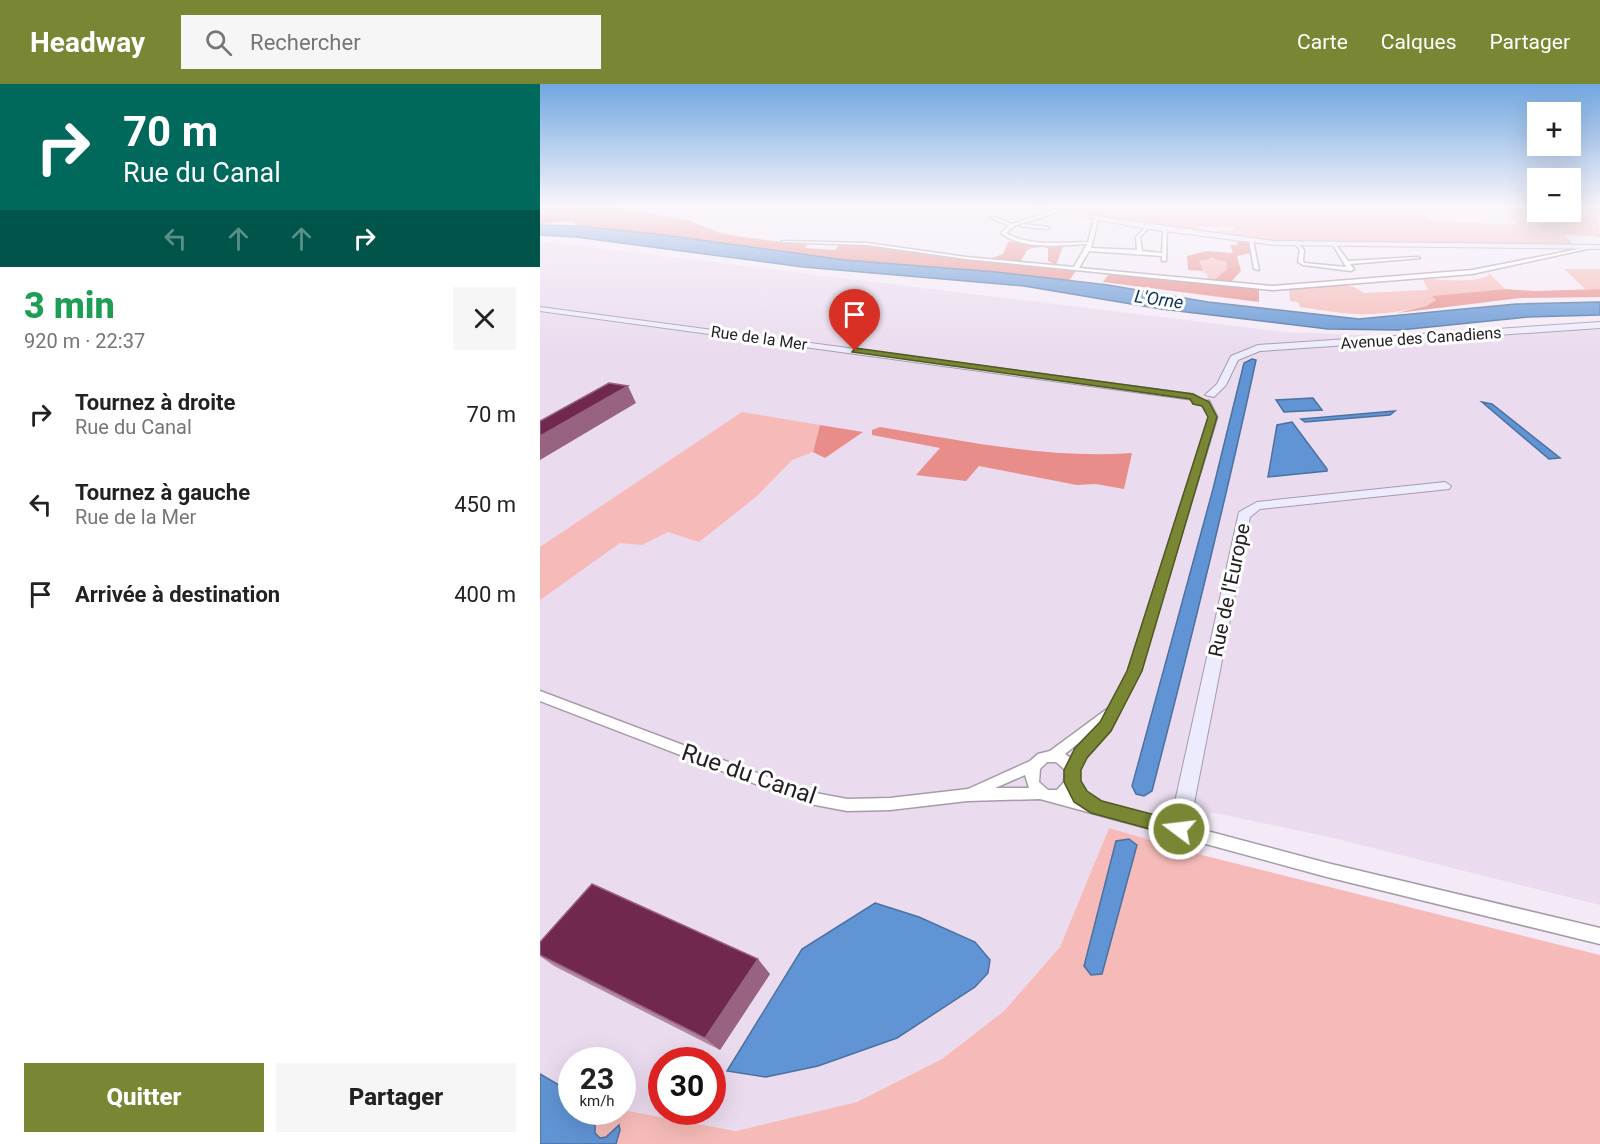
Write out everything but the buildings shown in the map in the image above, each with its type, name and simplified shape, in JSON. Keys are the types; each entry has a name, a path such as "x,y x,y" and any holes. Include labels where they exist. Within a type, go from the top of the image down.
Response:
{"street":[{"path":"955,256 1259,285 1360,281 1472,272 1550,256"},
{"path":"1076,268 1083,256"},
{"path":"1254,256 1257,269"},
{"path":"1301,256 1300,262 1304,264 1351,269"},
{"path":"1343,256 1360,281"},
{"path":"1347,262 1419,258"},
{"name":"Rue de la Mer","path":"540,309 1193,397 1199,393 1208,399"},
{"name":"Avenue des Canadiens","path":"1208,399 1221,385 1232,360 1243,352 1268,347 1600,325"},
{"name":"Rue du Canal","path":"540,696 805,796 847,805 890,804 967,795 1064,792 1073,776 1081,753 1106,727 1134,671 1213,417 1208,399"},
{"name":"Rue de l'Europe","path":"1179,829 1244,515 1257,506 1445,486"},
{"name":"Rue du Canal","path":"967,795 1051,757 1117,706"},
{"path":"1051,757 1064,760 1080,796 1097,808"},
{"path":"1033,766 1032,784 1046,794 1327,870 1600,936"}],"shaded area":[{"path":"540,256 666,256 1284,332 1384,336 1600,322 1600,905 1329,837 1210,812 1202,855 1109,828 1060,947 1004,1011 942,1059 857,1102 736,1131 704,1125 726,1125 726,1047 648,1047 648,1115 636,1112 636,1047 558,1047 558,1084 540,1074"},
{"path":"807,256 950,256 1077,269 1069,281"},
{"path":"996,256 1023,256 1020,262 992,258"},
{"path":"1048,256 1059,256 1056,265 1048,261"},
{"path":"1187,256 1237,256 1241,271 1229,284 1213,281 1227,269 1226,262 1212,258 1199,261 1204,271 1188,270"},
{"path":"1204,259 1218,259 1226,262 1227,269 1213,281 1208,280 1207,274 1201,272 1205,271 1199,262"},
{"path":"1564,269 1600,269 1600,289 1585,289"},
{"path":"1488,272 1505,289 1433,296 1436,300 1414,309 1365,314 1341,313 1300,307 1298,302 1290,301 1289,291 1292,288 1339,284 1356,288 1363,293 1428,290 1423,279 1473,280 1489,276"},
{"path":"1109,274 1259,289 1259,302 1103,282"},
{"path":"1505,289 1535,291 1600,289 1600,297 1520,298 1397,313 1426,306 1436,300 1432,296"},
{"path":"742,412 820,425 813,452 792,460 757,496 699,542 668,532 642,545 620,543 540,600 540,547"},
{"path":"820,425 863,432 825,458 813,452"},
{"path":"880,427 1006,448 1068,453 1132,453 1124,489 1096,484 1077,485 979,466 966,481 916,475 940,448 872,435 872,430"},
{"path":"1109,828 1202,855 1600,955 1600,1144 616,1144 619,1138 601,1138 595,1133 595,1125 636,1125 636,1112 648,1115 648,1125 704,1125 736,1131 857,1102 942,1059 1004,1011 1060,947"}],"water":[{"name":"L'Orne","path":"723,256 819,256 996,272 1108,285 1208,302 1359,319 1516,304 1600,302 1600,315 1528,317 1400,330 1328,329 1161,309 1024,286 803,267"},
{"path":"1252,359 1256,360 1232,468 1152,791 1144,796 1136,794 1132,786 1213,489 1244,363"},
{"path":"1313,398 1322,410 1284,412 1276,400"},
{"path":"1482,402 1492,404 1560,458 1549,459"},
{"path":"1395,411 1390,415 1305,422 1301,419"},
{"path":"1292,422 1327,471 1268,477 1277,425"},
{"path":"1129,839 1137,845 1102,974 1091,975 1084,966 1116,841"},
{"path":"875,903 919,917 975,942 990,960 988,973 975,987 897,1038 818,1066 766,1077 727,1071 802,949"},
{"path":"540,1074 558,1084 558,1125 595,1125 595,1133 600,1138 606,1137 619,1125 616,1144 540,1144"}],"route":[{"path":"855,351 1193,397 1196,402 1206,404 1213,417 1134,671 1106,727 1081,753 1073,770 1073,782 1080,796 1097,808 1179,829"}]}
